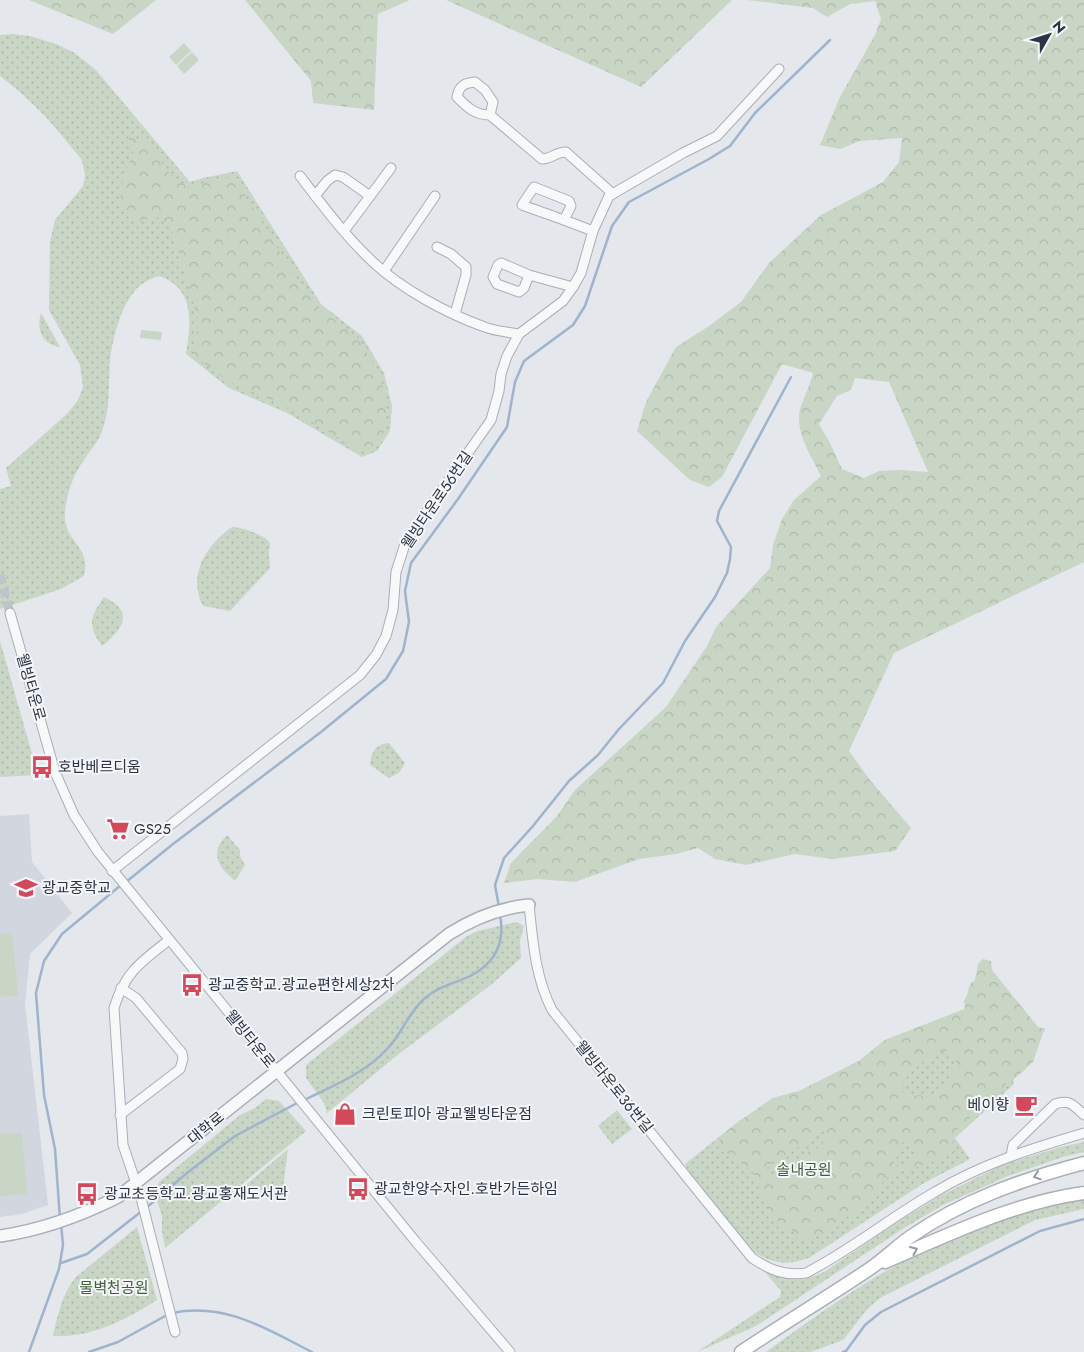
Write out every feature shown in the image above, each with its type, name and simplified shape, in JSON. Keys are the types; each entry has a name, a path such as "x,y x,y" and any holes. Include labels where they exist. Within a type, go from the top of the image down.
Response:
{"main road":[{"path":"740,1352 869,1269 911,1237 950,1213 994,1191 1040,1174 1084,1163"},
{"path":"869,1269 946,1234 990,1217 1029,1204 1084,1193"}],"street":[{"path":"490,115 542,159 549,159 560,152 566,152 613,194 683,153 717,136 779,68"},
{"path":"344,231 391,168"},
{"path":"315,196 330,177 335,175 343,177 370,196"},
{"path":"300,176 344,231 384,271 436,306 483,327 519,334"},
{"path":"564,220 571,206 569,200 534,187 522,205 593,231"},
{"name":"웰빙타운로56번길","path":"112,871 360,675 376,655 386,636 392,610 396,572 406,541 491,420 499,391 501,374 507,356 519,334 563,301 574,287 581,273 593,231 609,196 613,194"},
{"path":"384,271 435,196"},
{"path":"437,247 451,254 466,267 466,275 456,314"},
{"path":"529,275 574,287"},
{"name":"웰빙타운로","path":"10,613 55,772 64,795 84,830 112,871 276,1072 416,1242 510,1352"},
{"name":"웰빙타운로36번길","path":"276,1072 449,934 466,923 487,914 512,907 529,905 536,963 545,997 552,1010 734,1237 752,1258 776,1272 792,1275 806,1273 936,1191 1011,1156 1084,1133"},
{"path":"169,940 138,964 129,974 114,1008 122,1146 141,1198 175,1332"},
{"path":"120,1115 180,1069 183,1059 182,1053 136,998 122,988"},
{"name":"대학로","path":"0,1236 51,1225 118,1197 276,1072"},
{"path":"1011,1156 1013,1145 1055,1104 1064,1101 1071,1103 1084,1115"}],"shaded area":[{"path":"29,814 32,862 72,913 30,954 25,1004 48,1205 22,1214 0,1217 0,816"}],"green space":[{"path":"29,0 156,0 113,34"},
{"path":"245,0 410,0 378,14 374,110 313,103 311,81"},
{"path":"446,0 732,0 641,87"},
{"path":"747,0 1084,0 1084,562 894,653 849,751 870,780 911,828 895,851 833,859 795,854 746,865 715,859 698,848 676,854 639,859 575,882 538,879 504,883 511,863 557,816 575,790 666,707 707,646 716,627 770,568 773,545 782,519 794,500 821,476 804,442 799,424 801,406 813,373 782,364 722,477 709,487 690,480 637,431 646,402 676,347 709,326 741,302 769,263 821,215 883,182 899,162 902,138 860,141 840,149 820,145 840,97 875,35 881,19 875,1 850,4 827,17 813,8","holes":["855,378 889,382 928,472 879,471 864,478 842,469 819,424 837,396 851,390"]},
{"path":"0,35 30,36 56,44 73,52 96,70 190,182 237,171 321,304 362,336 384,373 392,406 390,431 377,451 362,457 287,413 229,388 186,354 189,318 185,298 171,281 159,276 148,280 137,288 120,317 110,360 108,405 105,422 98,439 77,472 67,499 66,523 68,531 84,558 84,576 61,589 0,609 0,489 11,486 6,468 68,413 78,400 83,387 80,365 49,310 50,242 55,220 83,186 85,176 82,160 45,116 0,76"},
{"path":"184,43 191,51 176,65 169,57"},
{"path":"192,52 199,60 184,74 177,66"},
{"path":"128,136 150,143 168,172 190,189 203,183 234,176 289,267 317,307 357,337 380,374 387,404 385,430 371,449 356,449 296,412 228,381 194,356 198,319 171,228 160,217 136,221 119,206 123,179 133,152"},
{"path":"41,313 60,347 49,343 42,335 39,325"},
{"path":"141,330 162,332 161,340 140,338"},
{"path":"232,527 253,532 268,541 270,544 270,568 230,611 203,606 197,584 202,562 214,543"},
{"path":"104,597 114,602 120,608 123,614 123,621 116,634 102,646 94,633 92,622 93,616"},
{"path":"0,641 38,775 0,777"},
{"path":"389,743 405,763 399,773 389,778 370,765 371,757 377,747"},
{"path":"227,835 240,850 240,856 245,865 235,881 224,870 218,860 218,848"},
{"path":"517,922 524,926 520,941 521,958 492,984 400,1053 327,1113 324,1103 306,1078 306,1065 467,936 478,931"},
{"path":"12,933 18,995 0,997 0,934"},
{"name":"솔내공원","path":"983,959 991,961 992,970 1038,1027 1046,1029 1033,1062 1014,1079 1008,1081 1001,1090 953,1133 952,1141 956,1151 888,1177 872,1202 865,1208 845,1218 820,1235 813,1238 798,1239 794,1231 784,1227 771,1214 753,1173 721,1149 719,1137 773,1098 799,1091 859,1061 885,1040 965,1009 964,1001 970,984 975,980 978,964","holes":["951,1052 957,1063 950,1071 950,1077 945,1089 936,1096 927,1097 919,1095 909,1097 901,1091 904,1080 919,1065 936,1053","819,1131 824,1132 827,1136 824,1141 817,1144 818,1148 815,1151 809,1151 802,1158 797,1159 794,1168 776,1179 769,1177 766,1169 773,1161 789,1154","902,1142 914,1152 916,1157 909,1164 892,1165 902,1148"]},
{"name":"솔내공원","path":"965,1009 1026,1069 1014,1078 1013,1085 955,1138 970,1159 924,1183 809,1258 787,1263 768,1259 754,1252 694,1181 685,1164 738,1122 773,1098 799,1091 859,1061 885,1040"},
{"path":"266,1099 279,1101 306,1131 165,1248 162,1216 154,1191 159,1182 240,1115 255,1108"},
{"path":"617,1110 632,1129 612,1144 598,1126"},
{"path":"22,1133 27,1194 0,1196 0,1134"},
{"path":"1084,1142 1084,1152 1063,1157 1008,1176 943,1205 901,1230 756,1326 697,1352 780,1297 781,1291 764,1271 787,1279 816,1276 938,1197 1002,1165"},
{"path":"288,1149 282,1196 262,1190 240,1190"},
{"path":"1084,1198 1084,1209 1035,1220 882,1297 868,1308 844,1339 838,1342 810,1352 766,1352 858,1288 896,1265 935,1245 1019,1213"},
{"name":"물벽천공원","path":"137,1227 157,1300 120,1321 95,1331 67,1336 53,1336 64,1297 76,1277"}],"waterway":[{"path":"126,882 321,732 386,679 403,651 409,622 405,591 411,563 507,427 515,382 524,361 573,325 585,306 612,226 629,202 730,146 755,113 830,40"},
{"path":"499,907 495,885 504,858 533,826 569,781 598,755 619,729 663,683 685,641 715,597 727,573 731,547 717,521 719,511 791,377"},
{"path":"60,1219 55,1149 44,1095 36,993 44,961 62,934 121,885"},
{"path":"304,1100 349,1078 380,1057 424,999 430,994 472,975 487,964 493,957 500,942 500,915"},
{"path":"146,1208 235,1136 299,1102"},
{"path":"61,1263 87,1254 142,1211"},
{"path":"843,1352 846,1351 865,1325 881,1312 1040,1231 1084,1219"},
{"path":"29,1352 59,1269 63,1245 61,1224"},
{"path":"172,1313 210,1311 228,1314 262,1327 312,1352"},
{"path":"89,1352 118,1342 167,1315"}],"tunnel":[{"path":"0,575 10,613"}],"place":[{"name":"호반베르디움","path":"42,767"},
{"name":"GS25","path":"118,829"},
{"name":"광교중학교","path":"26,888"},
{"name":"광교중학교.광교e편한세상2차","path":"192,985"},
{"name":"베이향","path":"1026,1105"},
{"name":"크린토피아 광교웰빙타운점","path":"345,1114"},
{"name":"광교한양수자인.호반가든하임","path":"358,1189"},
{"name":"광교초등학교.광교홍재도서관","path":"87,1194"}]}
